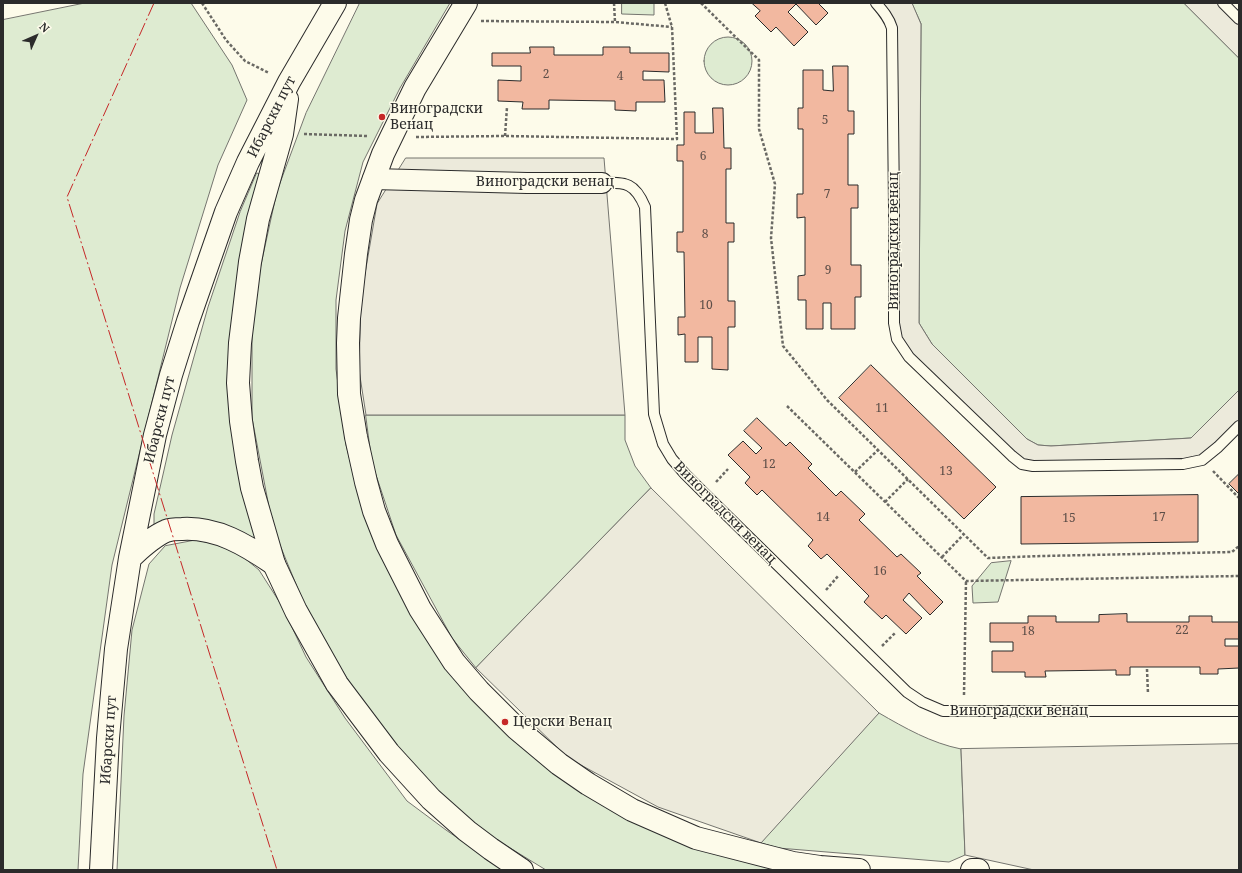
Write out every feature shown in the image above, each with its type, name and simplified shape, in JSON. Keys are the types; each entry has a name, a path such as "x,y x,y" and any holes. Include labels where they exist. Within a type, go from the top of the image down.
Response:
{"main road":[{"name":"Ибарски пут","path":"101,870 108,738 116,650 130,558 155,435 171,375 190,314 226,212 248,162 289,82 335,3"},
{"path":"460,12 415,88 390,137 366,200 361,220 356,254 348,318 349,394 356,437 366,482 374,511 387,544 420,609 454,662 468,679 516,728 559,764 588,784 632,810 696,838 793,863 859,870"},
{"path":"289,82 282,134 258,219 250,262 240,343 238,383 241,421 252,488 274,564 296,611 337,684 389,753 431,799 449,815 491,849 522,870"},
{"path":"130,558 147,542 168,530 189,529 207,530 220,534 249,548 274,564"},
{"path":"972,870 978,870"}],"street":[{"name":"Виноградски венац","path":"373,179 519,183 602,182"}],"lane":[{"name":"Виноградски венац","path":"876,3 887,15 892,28 894,323 897,339 909,357 1022,464 1033,466 1183,464 1202,460 1218,447 1239,426"},
{"path":"1223,3 1239,19"},
{"name":"Виноградски венац","path":"602,182 621,182 628,184 641,196 645,207 654,414 663,444 672,459 705,494 907,692 922,702 943,711 1239,711"}],"path":[{"path":"202,3 226,40 245,61 289,82"},
{"path":"614,3 615,22"},
{"path":"282,134 390,137 505,136 677,139 672,27 664,3"},
{"path":"460,12 672,27"},
{"path":"505,136 507,107"},
{"path":"787,406 966,581 1239,576"},
{"path":"855,472 878,450"},
{"path":"1202,460 1239,498"},
{"path":"885,502 908,479"},
{"path":"942,557 964,534"},
{"path":"963,711 966,581"},
{"path":"1147,669 1149,711"}],"green space":[{"path":"85,3 191,3 232,65 247,100 218,165 180,288 112,565 83,774 78,870 3,870 3,20"},
{"path":"360,3 450,3 400,88 363,162 345,231 336,300 336,369 346,445 365,518 445,664 530,754 630,819 788,870 546,870 492,837 428,785 370,716 309,616 273,528 252,418 252,306 277,191 306,113"},
{"path":"622,3 654,3 654,15 622,14"},
{"path":"912,3 1184,3 1239,58 1239,390 1191,438 1051,446 1038,445 1027,439 932,344 919,323 921,24"},
{"path":"728,37 737,39 745,44 750,52 752,61 750,70 745,78 737,83 728,85 719,83 711,78 706,70 704,61 706,52 711,44 719,39"},
{"path":"257,173 263,176 238,302 262,547 154,526 154,514 172,435 208,307 240,212"},
{"path":"366,415 625,415 625,440 635,466 651,488 476,668 452,638 396,535 372,463"},
{"path":"196,540 231,547 259,570 282,606 306,657 345,718 407,801 504,870 117,870 124,716 132,630 149,564 165,546"},
{"path":"1011,561 998,602 973,603 972,586 991,563"},
{"path":"879,713 929,739 961,749 965,855 949,862 778,848 761,843"}],"shaded area":[{"path":"876,3 912,3 921,24 919,323 932,344 1027,439 1038,445 1051,446 1191,438 1239,390 1239,426 1202,460 1022,464 897,339 892,28"},
{"path":"1184,3 1223,3 1239,19 1239,58"},
{"path":"406,158 604,158 625,415 366,415 359,370 361,297 377,204"},
{"path":"651,488 879,713 761,843 658,807 568,758 476,668"},
{"path":"1239,744 1239,870 1034,870 965,855 961,749"}],"building":[{"path":"752,3 818,3 828,13 816,25 796,4 788,12 808,32 794,46 776,27 771,32 755,16 760,11"},
{"path":"530,47 554,47 554,55 603,55 603,47 630,47 630,53 669,53 669,72 643,71 643,80 664,80 665,102 636,102 636,111 615,110 615,101 549,100 549,109 522,109 523,102 498,101 498,80 521,81 521,66 492,66 492,53 530,53"},
{"path":"833,66 848,66 848,111 854,111 854,134 848,134 848,185 858,185 858,208 851,208 851,265 861,265 861,297 855,297 855,329 831,329 831,303 823,303 823,329 806,329 806,300 798,300 798,276 805,275 805,217 797,218 797,194 803,194 803,129 798,129 798,108 803,108 803,70 823,70 823,90 833,91"},
{"path":"713,108 723,108 724,148 731,148 731,169 726,169 726,223 734,223 734,242 728,242 728,301 735,301 735,327 728,327 728,370 712,369 712,337 698,337 698,362 685,362 685,334 678,335 678,317 685,317 684,252 677,252 677,232 683,232 683,161 677,161 677,145 684,145 684,112 695,112 695,133 713,133"},
{"path":"871,365 996,487 964,519 839,398"},
{"path":"757,418 786,446 790,442 812,464 808,468 836,496 841,491 865,514 859,520 897,557 901,554 921,573 917,576 943,602 930,615 909,593 903,600 922,618 906,634 886,615 882,619 864,602 869,596 827,554 821,559 808,546 813,540 762,490 757,495 745,483 750,477 728,455 743,441 756,454 762,448 744,431"},
{"path":"1239,474 1239,494 1229,484"},
{"path":"1198,495 1198,542 1021,544 1021,497"},
{"path":"1127,614 1127,622 1189,622 1189,616 1212,616 1212,622 1239,622 1239,639 1225,639 1225,646 1239,646 1239,668 1218,669 1218,674 1200,674 1200,667 1130,667 1130,675 1116,675 1116,670 1045,671 1046,677 1025,677 1025,672 992,672 992,651 1013,651 1013,642 990,642 990,623 1028,623 1028,616 1056,616 1056,622 1099,622 1099,615"}],"power":[{"path":"154,3 67,197 277,870"}],"place":[{"name":"Виноградски Венац","path":"382,117"},
{"name":"Церски Венац","path":"505,722"}]}
